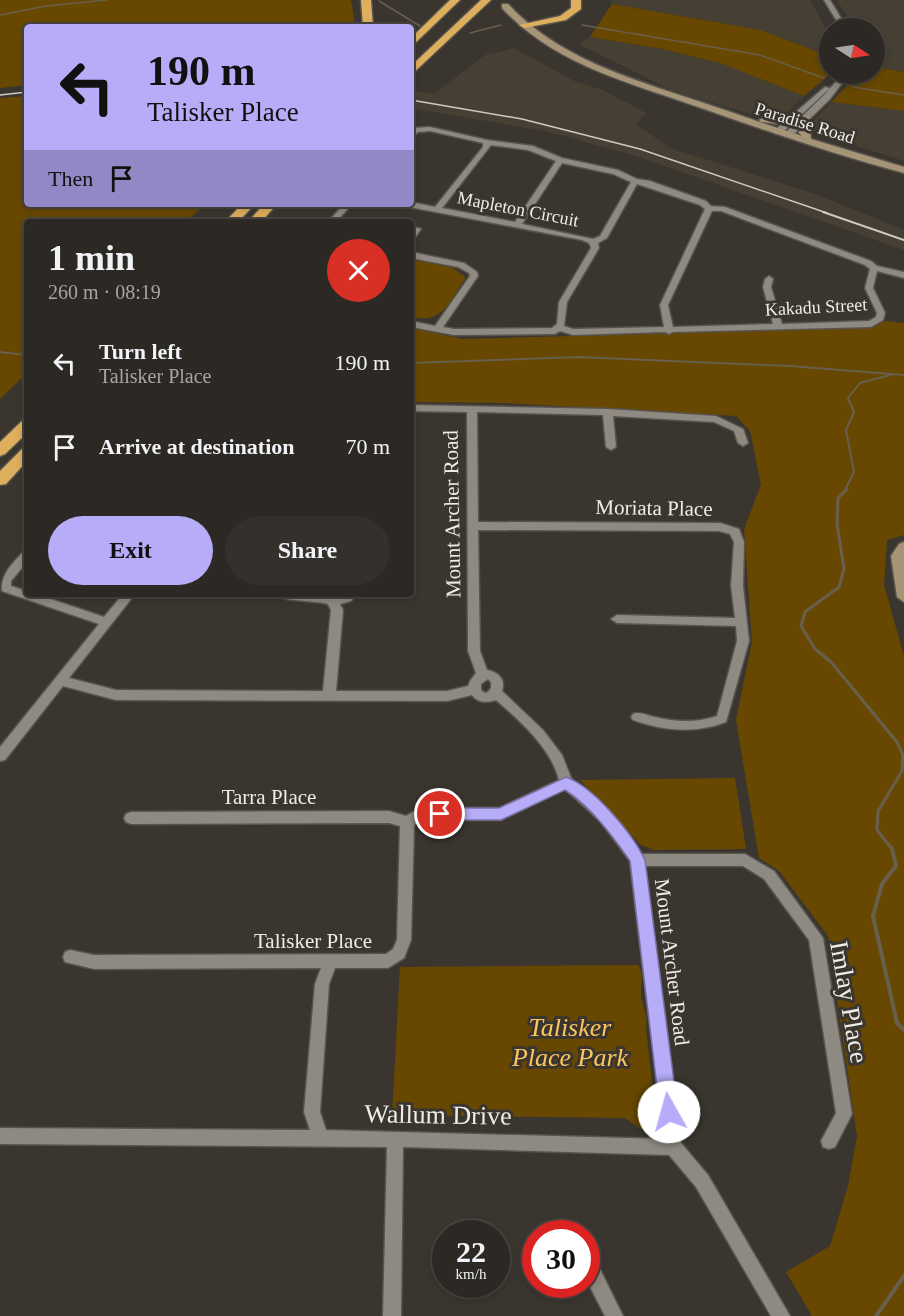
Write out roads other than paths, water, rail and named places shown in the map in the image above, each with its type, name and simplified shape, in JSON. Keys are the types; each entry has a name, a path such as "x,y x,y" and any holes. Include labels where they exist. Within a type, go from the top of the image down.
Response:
{"highway":[{"path":"366,0 368,24"},
{"path":"414,41 455,0"},
{"path":"414,59 472,0"},
{"path":"414,69 486,0"},
{"path":"529,24 573,13 578,6 576,0"},
{"path":"548,35 587,12"},
{"path":"529,24 548,21"},
{"path":"529,24 567,23"},
{"path":"234,219 245,207"},
{"path":"257,219 268,207"},
{"path":"0,451 24,427"},
{"path":"0,480 24,455"}],"street":[{"name":"Paradise Road","path":"495,0 604,72 653,90 904,169"},
{"path":"819,0 830,18"},
{"path":"829,3 826,7 831,18"},
{"path":"829,3 838,18"},
{"name":"Paradise Road","path":"529,24 607,69 653,90"},
{"path":"785,130 816,97 833,84"},
{"path":"785,130 806,118 836,84"},
{"name":"Paradise Road","path":"698,104 904,169"},
{"path":"806,118 804,132 808,137"},
{"name":"Kakadu Street","path":"414,132 416,130 430,129 487,142 530,148 560,160 615,172 868,263 874,268 869,288 880,313 877,321 870,324 778,325 669,331 573,332 559,328"},
{"path":"437,210 487,147 487,142"},
{"path":"517,225 560,160"},
{"path":"593,242 603,238 635,181"},
{"name":"Mapleton Circuit","path":"414,205 584,238 593,242 595,248 563,302 559,328"},
{"path":"335,219 345,207"},
{"path":"669,331 664,305 710,208"},
{"path":"414,233 417,229"},
{"path":"414,256 461,266 473,272 474,276 437,330"},
{"path":"874,268 904,276"},
{"path":"769,279 767,288 778,325"},
{"path":"414,325 437,330 542,333 559,328"},
{"name":"Mount Archer Road","path":"414,408 471,410 474,651 483,676"},
{"path":"471,410 608,412 726,421 738,429 743,443"},
{"path":"608,412 611,447"},
{"name":"Moriata Place","path":"474,526 720,527 735,532 739,542 737,586 743,641 722,719 711,724 654,723 637,717"},
{"path":"904,547 898,556 904,597"},
{"path":"24,558 5,580 3,590 24,596"},
{"path":"26,597 107,621"},
{"path":"0,756 127,597"},
{"path":"319,597 333,601 347,598"},
{"path":"329,695 337,610 333,601"},
{"path":"617,619 740,622"},
{"path":"61,681 116,695 447,696 474,690 485,697 496,693 499,687 496,680 483,676 474,682 474,690"},
{"name":"Mount Archer Road","path":"496,693 516,709 558,760 565,771 566,783 584,795 623,838 638,860 673,1148"},
{"path":"408,822 420,814 501,814 566,783"},
{"name":"Tarra Place","path":"131,818 389,817 408,822"},
{"name":"Talisker Place","path":"70,957 94,962 388,961 399,953 404,940 408,822"},
{"name":"Imlay Place","path":"638,860 745,860 769,875 816,938 844,1114 829,1141"},
{"path":"320,1138 312,1112 322,984 330,962"},
{"name":"Wallum Drive","path":"0,1136 395,1138 673,1148"},
{"path":"392,1316 395,1138"},
{"path":"673,1148 702,1181 782,1316"},
{"path":"600,1288 614,1316"}],"waterway":[{"path":"0,15 46,6 107,0"},
{"path":"379,1 420,26"},
{"path":"470,33 501,25"},
{"path":"582,25 760,55 819,76"},
{"path":"853,87 904,95"},
{"path":"0,352 24,355"},
{"path":"414,363 578,357 790,366 893,374"},
{"path":"845,490 854,472 846,430 854,412 848,398 860,383 893,374"},
{"path":"893,374 904,375"},
{"path":"847,489 838,498 837,524 844,569 839,587 805,612 801,626 815,649 831,662 897,742 903,755 902,771 878,811 877,830 892,849"},
{"path":"892,848 896,866 882,884 873,916 897,1023 904,1030"},
{"path":"876,1316 904,1276"}],"railway":[{"path":"0,95 24,92"},
{"path":"414,101 522,119 640,149 827,213"},
{"path":"823,212 904,240"}],"park label":[{"name":"Talisker Place Park","path":"570,1042"}]}
